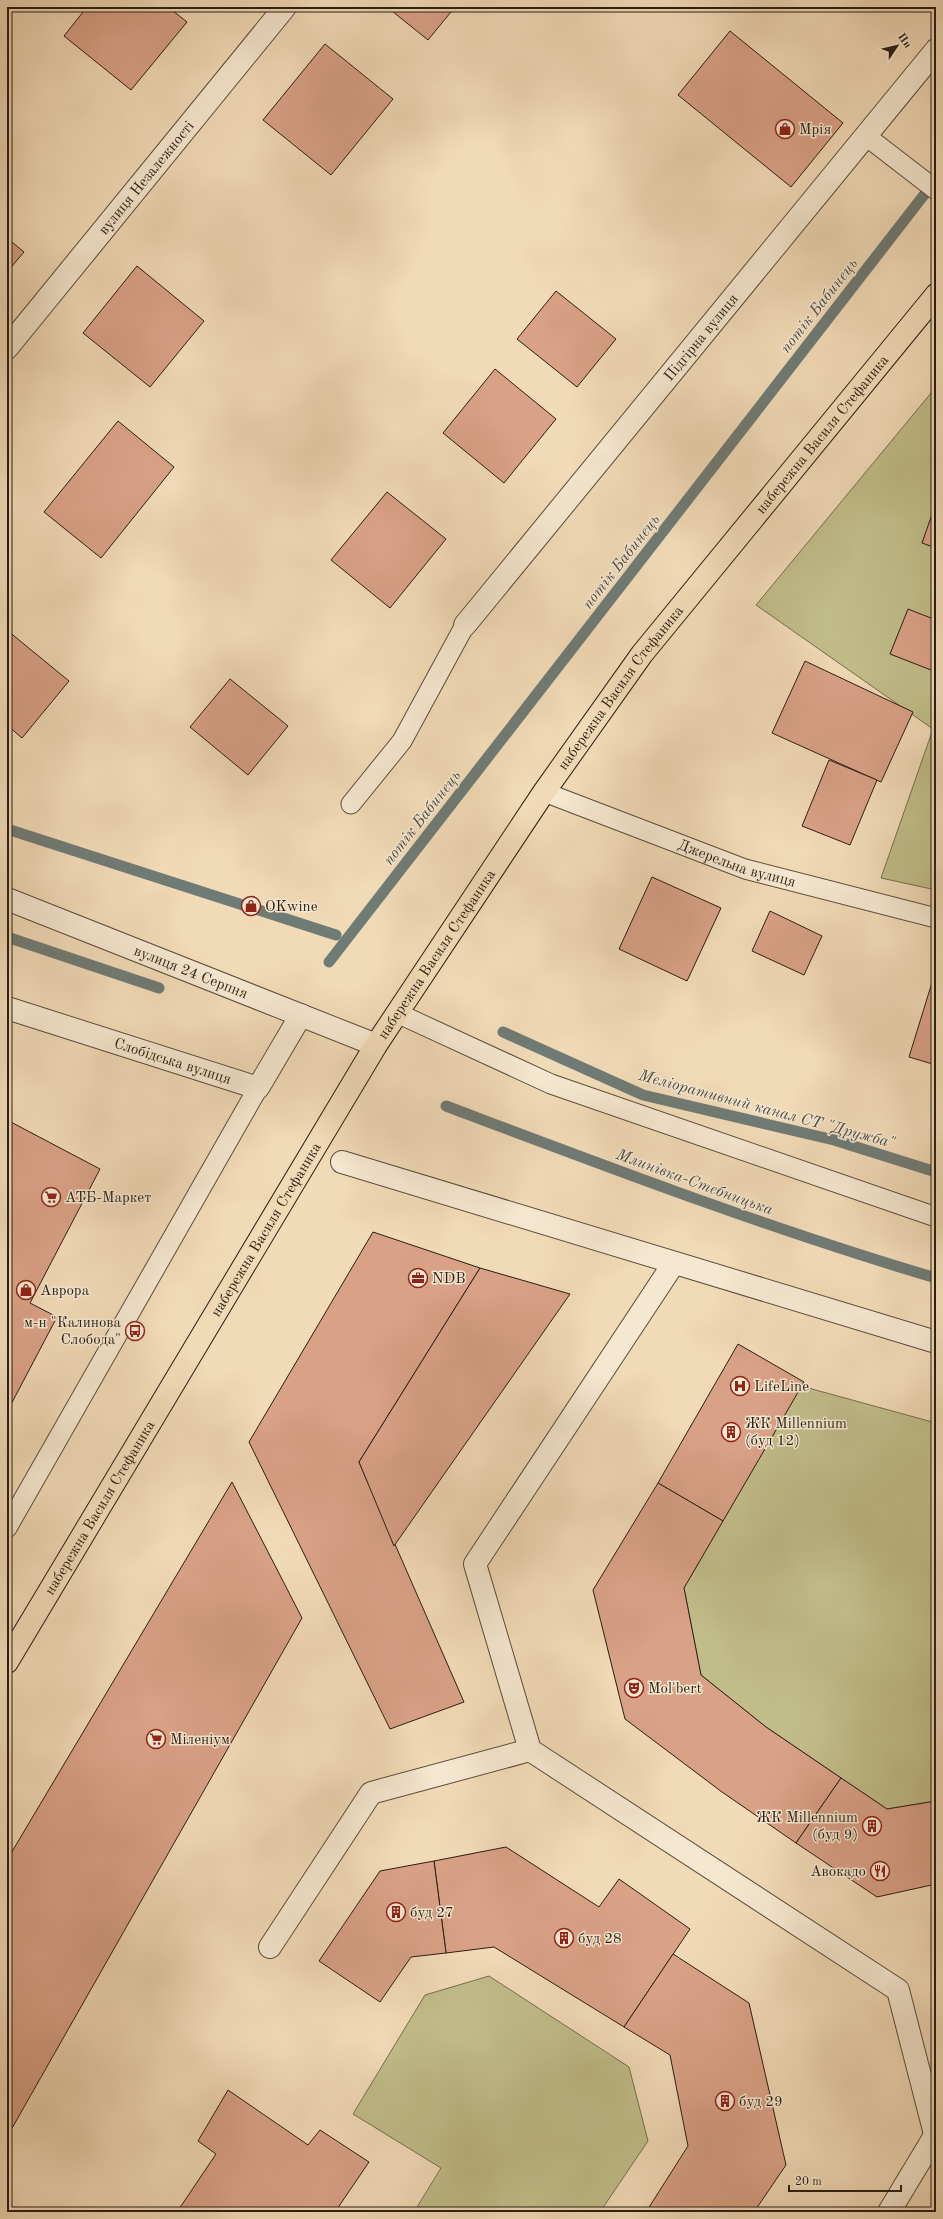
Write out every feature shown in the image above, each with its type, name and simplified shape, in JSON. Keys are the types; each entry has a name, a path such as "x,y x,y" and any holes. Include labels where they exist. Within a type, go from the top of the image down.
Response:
{"main road":[{"name":"набережна Василя Стефаника","path":"7,1662 376,1045 544,792 642,654 936,295"}],"street":[{"name":"вулиця Незалежності","path":"7,348 285,7"},
{"name":"Підгірна вулиця","path":"465,626 936,50"},
{"name":"вулиця 24 Серпня","path":"7,899 376,1045"},
{"name":"Слобідська вулиця","path":"7,1008 258,1088"},
{"path":"258,1088 300,1015"},
{"path":"342,1162 936,1342"},
{"path":"674,1263 475,1564 530,1750 898,1990 936,2134 889,2212"},
{"path":"270,1947 371,1793 530,1750"}],"lane":[{"path":"866,136 936,190"},
{"path":"351,804 402,741 465,626"},
{"name":"Джерельна вулиця","path":"544,792 746,869 936,918"},
{"path":"397,1014 551,1084 936,1217"},
{"path":"7,1528 258,1088"}],"shaded area":[{"path":"936,387 936,890 881,878 933,729 756,605"},
{"path":"801,1386 936,1423 936,1801 887,1809 766,1727 701,1675 684,1588"},
{"path":"489,1976 629,2067 648,2141 600,2212 414,2212 441,2168 353,2114 425,1995"}],"building":[{"path":"87,7 168,7 187,22 131,90 64,36"},
{"path":"387,7 455,7 428,40"},
{"path":"730,31 843,123 791,187 678,95"},
{"path":"325,44 393,99 331,175 263,120"},
{"path":"7,238 24,252 7,272"},
{"path":"137,266 204,321 150,387 83,333"},
{"path":"556,291 616,339 577,387 517,339"},
{"path":"495,369 556,419 504,483 443,433"},
{"path":"118,421 174,467 101,558 44,512"},
{"path":"387,492 446,539 390,608 331,560"},
{"path":"936,503 936,548 922,543"},
{"path":"908,609 936,620 936,659 931,670 890,654"},
{"path":"8,631 69,681 22,738 7,725"},
{"path":"805,661 913,712 881,782 772,733"},
{"path":"230,679 288,726 248,775 190,727"},
{"path":"829,760 877,780 850,845 802,826"},
{"path":"652,877 721,908 687,981 619,949"},
{"path":"770,911 822,936 804,975 752,951"},
{"path":"934,976 936,976 936,1065 909,1057"},
{"path":"7,1120 100,1169 30,1303 57,1317 7,1412"},
{"path":"373,1232 480,1268 359,1462 464,1702 390,1729 249,1442"},
{"path":"480,1268 570,1294 394,1546 359,1462"},
{"name":"ЖК Millennium (буд 12)","path":"738,1344 804,1382 723,1521 658,1483"},
{"name":"Міленіум","path":"232,1482 302,1618 7,2137 7,1860"},
{"path":"658,1483 723,1521 684,1588 701,1675 766,1727 841,1778 796,1843 722,1792 625,1719 593,1590"},
{"name":"ЖК Millennium (буд 9)","path":"841,1778 887,1809 936,1801 936,1884 877,1897 796,1843"},
{"name":"буд 28","path":"506,1847 599,1907 619,1879 690,1929 624,2027 494,1947 446,1953 434,1861"},
{"name":"буд 27","path":"434,1861 446,1953 411,1957 380,2002 319,1961 380,1871"},
{"name":"буд 29","path":"673,1954 749,2003 786,2165 754,2212 646,2212 688,2146 670,2055 624,2027"},
{"path":"228,2090 308,2145 320,2130 369,2162 335,2212 177,2212 216,2154 198,2141"}],"waterway":[{"name":"потік Бабинець","path":"329,962 934,182"},
{"path":"7,829 336,935"},
{"name":"Млинівка-Стебницька","path":"7,937 159,988"},
{"name":"Меліоративний канал СТ \"Дружба\"","path":"503,1032 643,1095 834,1140 936,1172"},
{"name":"Млинівка-Стебницька","path":"446,1106 751,1218 936,1278"}],"place":[{"name":"Мрія","path":"785,129"},
{"name":"OKwine","path":"251,906"},
{"name":"АТБ-Маркет","path":"51,1197"},
{"name":"NDB","path":"418,1278"},
{"name":"Аврора","path":"26,1290"},
{"name":"м-н \"Калинова Слобода\"","path":"135,1331"},
{"name":"LifeLine","path":"740,1386"},
{"name":"ЖК Millennium (буд 12)","path":"731,1432"},
{"name":"Mol'bert","path":"634,1688"},
{"name":"Міленіум","path":"156,1739"},
{"name":"ЖК Millennium (буд 9)","path":"872,1826"},
{"name":"Авокадо","path":"880,1871"},
{"name":"буд 27","path":"396,1912"},
{"name":"буд 28","path":"564,1938"},
{"name":"буд 29","path":"725,2101"}]}
